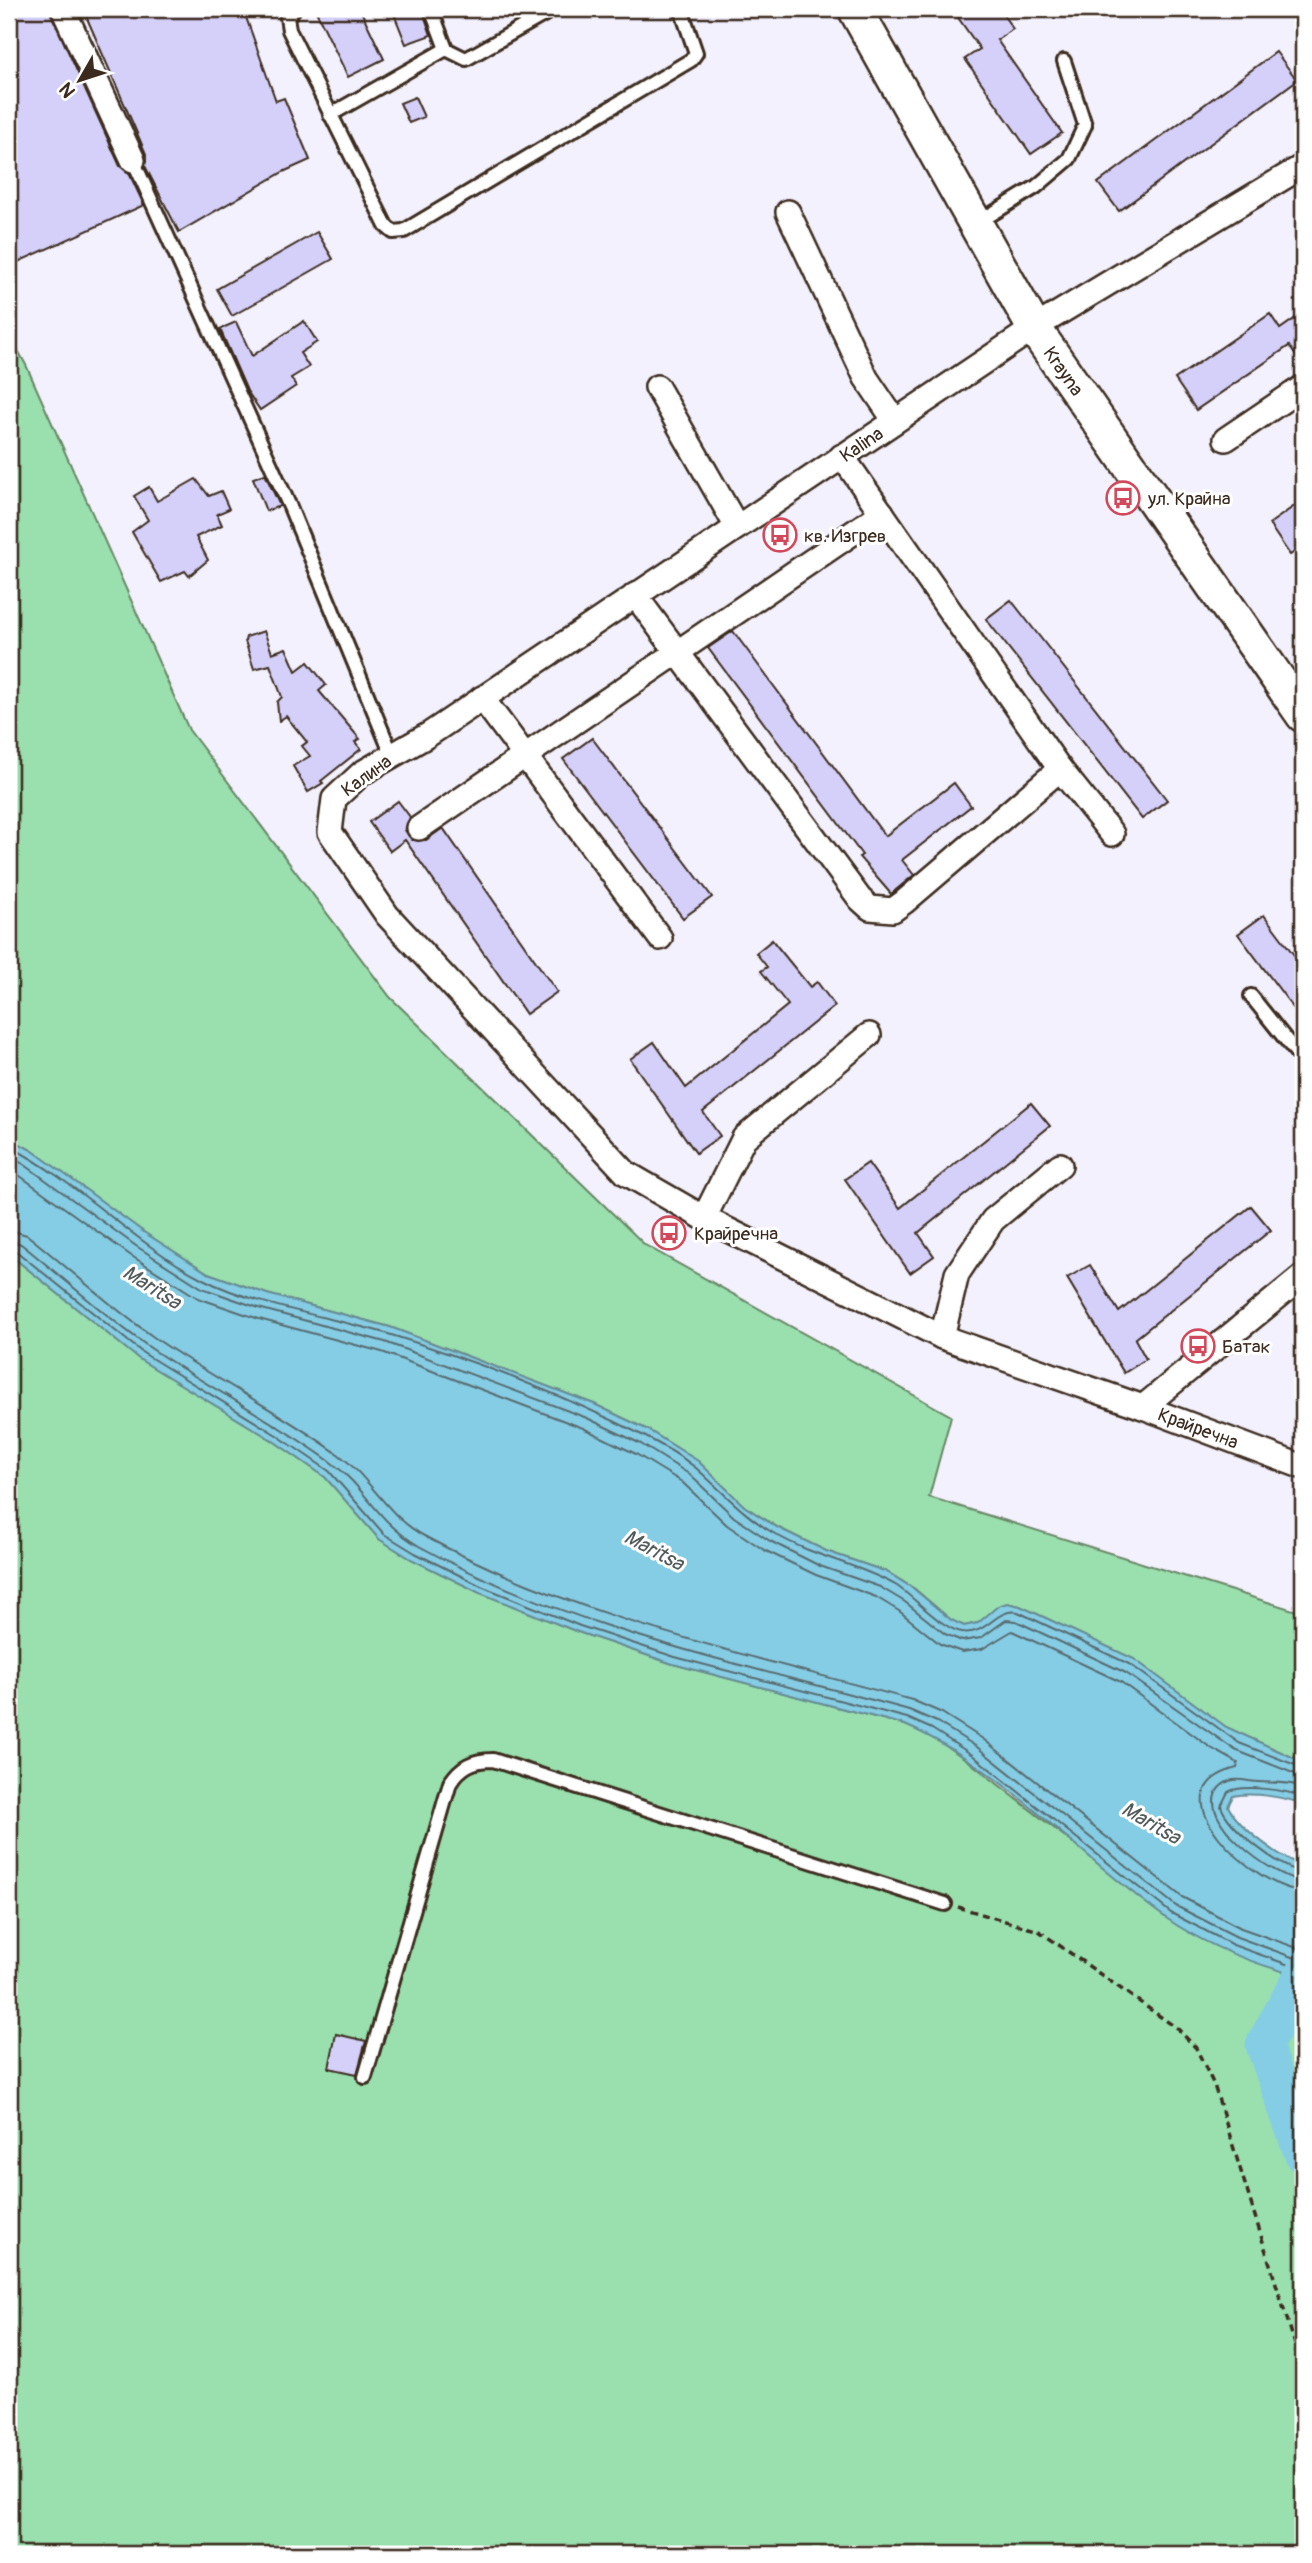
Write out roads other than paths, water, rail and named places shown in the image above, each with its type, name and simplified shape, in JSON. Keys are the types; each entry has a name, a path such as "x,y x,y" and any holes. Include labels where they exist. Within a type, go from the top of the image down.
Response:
{"street":[{"path":"64,9 133,160"},
{"name":"Krayna","path":"855,9 1034,328 1303,715"},
{"name":"Kalina","path":"392,755 482,698 1034,328 1303,166"},
{"path":"788,212 866,378 895,421"},
{"path":"657,387 737,527"},
{"path":"1226,439 1303,387"},
{"path":"842,456 1060,769 1112,834"},
{"path":"419,828 882,513"},
{"path":"635,595 860,899 870,908 893,910 904,902 1060,769"},
{"path":"482,698 660,938"},
{"name":"Калина","path":"330,832 334,799 362,773 392,755"},
{"name":"Крайречна","path":"330,832 387,915 626,1173 704,1218 942,1337 1143,1406 1303,1467"},
{"path":"704,1218 744,1138 869,1035"},
{"path":"942,1337 957,1274 993,1220 1060,1165"},
{"path":"1143,1406 1303,1276"}],"lane":[{"path":"294,9 287,17 289,30 386,226 393,232 404,231 691,60 696,53 681,9"},
{"path":"431,9 446,49 466,59 554,9"},
{"path":"330,115 446,49"},
{"path":"975,223 1035,187 1069,159 1085,125 1064,61"},
{"path":"133,160 290,507 392,755"},
{"path":"1251,996 1303,1061"},
{"path":"365,2077 450,1783 458,1770 476,1760 493,1760 945,1904"}],"water":[{"name":"Maritsa","path":"9,1138 33,1151 145,1233 208,1273 267,1294 390,1327 594,1404 648,1430 698,1461 744,1506 778,1528 826,1551 887,1572 914,1589 951,1620 964,1626 978,1623 998,1606 1007,1603 1020,1606 1134,1659 1226,1727 1303,1762 1303,1804 1278,1797 1250,1795 1233,1796 1228,1806 1241,1823 1261,1841 1283,1856 1303,1865 1303,1977 1232,1954 1181,1928 1134,1894 1007,1788 940,1743 905,1725 673,1664 578,1632 478,1592 411,1559 379,1539 325,1477 272,1440 139,1359 9,1254"}],"waterway":[{"path":"1303,1974 1264,2045 1303,2155"}],"place":[{"name":"ул. Крайна","path":"1123,498"},
{"name":"кв. Изгрев","path":"780,535"},
{"name":"Крайречна","path":"669,1233"},
{"name":"Батак","path":"1198,1346"}]}
